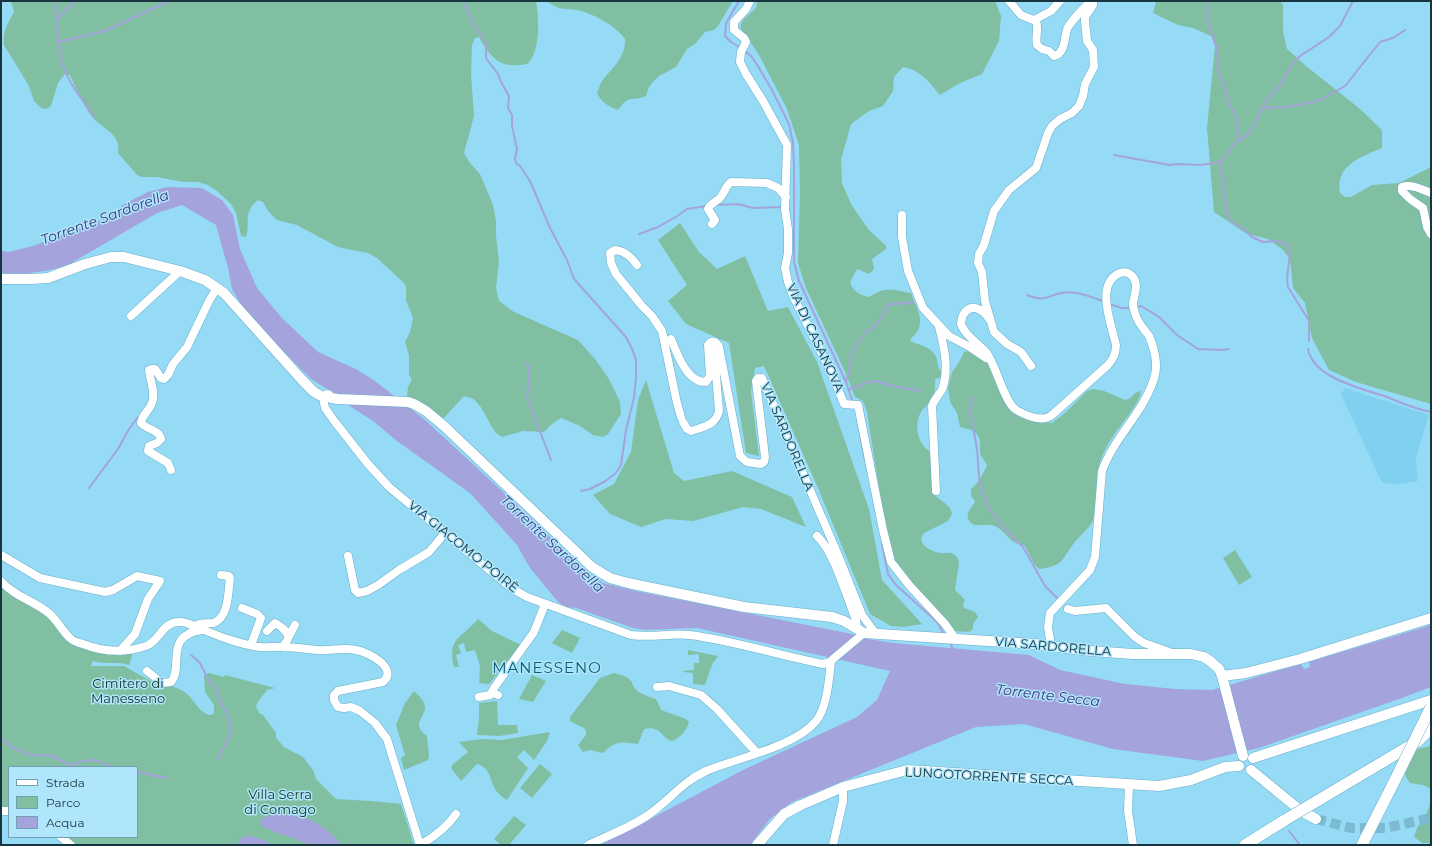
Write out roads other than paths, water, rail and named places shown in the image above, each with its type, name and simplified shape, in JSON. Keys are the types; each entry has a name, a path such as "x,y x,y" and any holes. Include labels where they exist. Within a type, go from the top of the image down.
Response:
{"highway":[{"path":"1362,845 1431,707"},
{"path":"1245,845 1418,741 1430,727"}],"main road":[{"name":"VIA GIACOMO POIRÈ","path":"1,279 48,278 85,264 111,257 124,257 180,271 205,280 227,296 314,392 329,399"},
{"name":"VIA SARDORELLA","path":"329,399 408,402 414,404 435,419 592,568 610,578 628,583 744,606 832,617 844,621 860,633 955,638 1051,646 1091,652 1192,654 1204,657 1215,665 1224,680"},
{"path":"1431,618 1300,660 1224,680 1248,757 1255,765 1251,770 1244,771 1240,766 1240,759 1248,757 1431,700"},
{"name":"LUNGOTORRENTE SECCA","path":"757,845 784,814 801,805 843,787 907,770 1159,786 1191,780 1226,767 1240,766"},
{"path":"1251,770 1301,811 1316,819"}],"street":[{"name":"VIA DI CASANOVA","path":"750,1 746,9 734,22 734,30 744,38 746,42 740,62 786,145 785,208 788,229 788,253 785,268 788,282 793,296 832,374 844,404 858,405 883,530 891,562 910,586 945,624 955,638"},
{"path":"989,319 990,315 984,301 982,272 978,263 978,254 984,245 994,211 1009,190 1036,168 1048,133 1052,126 1060,119 1072,113 1079,106 1083,96 1085,84 1094,67 1093,50 1087,41 1085,21 1085,17 1093,3 1091,2 1087,4 1067,28 1061,51 1057,56 1054,56 1049,51 1042,49 1037,45 1036,37 1038,25 1034,20 1021,15 1009,1"},
{"path":"1034,20 1051,11 1060,1"},
{"path":"712,224 715,220 708,209 709,206 720,197 728,184 731,182 767,184 778,188 786,197"},
{"path":"1431,193 1416,187 1402,187 1404,194 1423,208 1427,227 1431,234"},
{"path":"902,215 902,237 908,271 923,308 949,336 968,346 993,363"},
{"path":"637,264 631,257 620,251 615,250 610,253 611,263 616,274 652,316 662,331 676,403 682,420 691,431 710,425 718,415 719,410 714,350 720,347 716,342 709,343 710,376 706,382 702,382 691,375 683,367 671,339"},
{"path":"131,316 180,271"},
{"path":"1031,366 1021,352 1007,344 994,332 989,319 982,310 976,308 967,309 961,319 961,324 967,334 986,352 993,363 1013,408 1023,414 1036,418 1049,418 1108,366 1113,359 1116,352 1116,345 1106,307 1106,292 1114,276 1119,273 1124,272 1133,277 1136,281 1133,305 1136,317 1152,344 1155,359 1155,373 1147,395 1104,463 1102,471 1095,557 1093,564 1087,574 1050,613 1048,627 1051,646"},
{"path":"170,470 168,463 148,451 148,446 157,443 161,439 160,436 158,433 143,426 141,423 142,416 152,404 153,400 149,370 155,369 161,378 164,379 168,375 173,364 187,348 209,301 217,288"},
{"path":"936,490 932,406 934,400 943,388 945,371 944,348 938,324"},
{"name":"VIA SARDORELLA","path":"720,347 740,456 746,462 761,464 764,462 765,457 756,381 761,377 838,555 862,615 876,634"},
{"name":"VIA GIACOMO POIRÈ","path":"329,399 325,408 368,464 389,487 527,597 631,635 689,635 823,664 832,661"},
{"path":"348,556 355,590 358,593 367,591 429,552 445,533"},
{"path":"588,845 650,814 692,778 707,770 757,753 805,732 816,722 823,708 832,661 860,633 830,555 822,541 817,536"},
{"path":"1,555 40,578 105,592 114,590 137,576 160,581 148,599 135,634 120,651"},
{"path":"147,671 162,683 171,682 175,676 178,646 182,640 198,628 200,623 213,623 218,621 226,608 230,578 229,576 221,575"},
{"path":"1,581 7,588 51,614 61,630 72,640 105,651 120,651 149,645 163,629 179,622 259,647 283,647 317,650 342,648 355,649 371,656 386,667 388,674 383,682 338,691 334,695 334,700 338,707 351,707 375,723 387,739 420,845 442,830 456,814"},
{"path":"479,697 495,694 494,688 534,632 545,604"},
{"path":"242,608 257,614 261,618 251,645"},
{"path":"1068,609 1075,611 1106,608 1135,637 1172,654"},
{"path":"267,631 274,624 277,624 287,634 288,638"},
{"path":"283,647 295,625"},
{"path":"657,687 669,686 701,695 717,709 757,753"},
{"path":"1129,784 1128,811 1133,845"},
{"path":"832,845 843,801 843,787"},
{"path":"62,838 71,845"}],"water":[{"path":"167,187 202,188 222,200 233,215 240,249 257,288 282,318 318,352 356,369 375,381 424,419 541,527 572,562 603,583 636,591 852,634 869,639 893,643 1029,655 1060,670 1125,684 1175,689 1212,690 1301,664 1304,669 1310,667 1309,662 1431,625 1431,687 1259,748 1203,761 1113,749 1024,724 976,727 792,802 770,819 750,845 601,845 743,770 857,717 877,700 890,671 697,628 646,630 633,628 576,608 566,607 558,602 530,568 517,545 470,493 397,441 373,421 311,379 278,346 241,304 232,289 228,268 216,225 182,205 157,213 68,265 35,272 18,274 1,273 1,251 9,252 33,246 99,221 128,202 148,192"},
{"path":"275,814 292,814 311,820 330,832 341,845 310,845 276,833 270,829 265,829 260,823 263,818"},
{"path":"247,835 261,839 273,845 237,845 240,839"}],"waterway":[{"path":"55,1 58,43 61,60 73,87 94,117"},
{"path":"57,19 75,1"},
{"path":"57,42 105,31 169,1"},
{"path":"463,1 473,24 486,42 486,58 498,74 509,96 508,108 512,115 512,126 517,149 515,159 516,163 520,166 530,181 550,228 567,260 574,279 626,337 636,360 634,398 626,430 621,465 615,474 604,482 590,489 581,491"},
{"path":"739,1 726,23 725,36 741,48"},
{"path":"1209,1 1207,16 1217,50 1219,73 1231,108 1237,118 1239,134 1237,140 1221,162 1222,178 1225,190 1224,199 1228,216 1232,222 1244,229 1252,237 1263,242 1279,241 1287,245 1290,255 1287,276 1288,287 1309,321 1309,341"},
{"path":"1237,142 1247,135 1253,127 1266,101 1279,87 1293,63 1300,56 1329,37 1340,26 1353,1"},
{"path":"1262,108 1287,107 1318,101 1345,86 1380,42 1393,38 1405,30"},
{"path":"745,51 751,56 758,66 789,124 793,143 794,166 794,262 799,281 846,382 853,403"},
{"path":"1114,155 1170,165 1200,165 1221,162"},
{"path":"716,205 738,204 753,208 783,207"},
{"path":"639,234 658,227 687,209 707,206"},
{"path":"1027,295 1041,298 1072,292 1083,294 1105,302"},
{"path":"846,382 850,368 852,351 866,332 875,326 882,318 888,305 913,302"},
{"path":"1109,304 1122,308 1132,308"},
{"path":"1136,307 1141,306 1159,317 1177,335 1198,349 1229,349"},
{"path":"1308,349 1312,359 1319,368 1340,381 1409,406 1431,412"},
{"path":"527,363 529,373 527,398 551,460"},
{"path":"850,389 876,381 892,386 921,391"},
{"path":"973,398 970,411 977,449 980,486 988,507 1004,528 1023,547 1045,586 1057,598"},
{"path":"89,488 118,449 129,429 138,417"},
{"path":"860,434 865,460"},
{"path":"882,544 888,574 896,585 937,622 944,634"},
{"path":"949,641 954,651"},
{"path":"191,655 200,663 210,683 214,686 229,719 231,733 218,759"},
{"path":"1,739 10,746 30,755 52,756 70,765 92,760 110,766"},
{"path":"138,772 166,778"},
{"path":"1289,831 1300,845"}],"tunnel":[{"path":"1316,819 1351,828 1385,828 1431,818"}],"district":[{"name":"MANESSENO","path":"547,669"}],"water label":[{"name":"Torrente Sardorella","path":"105,218"},
{"name":"Torrente Sardorella","path":"552,544"},
{"name":"Torrente Secca","path":"1048,696"}],"park label":[{"name":"Cimitero di Manesseno","path":"128,692"},
{"name":"Villa Serra di Comago","path":"280,802"}]}
